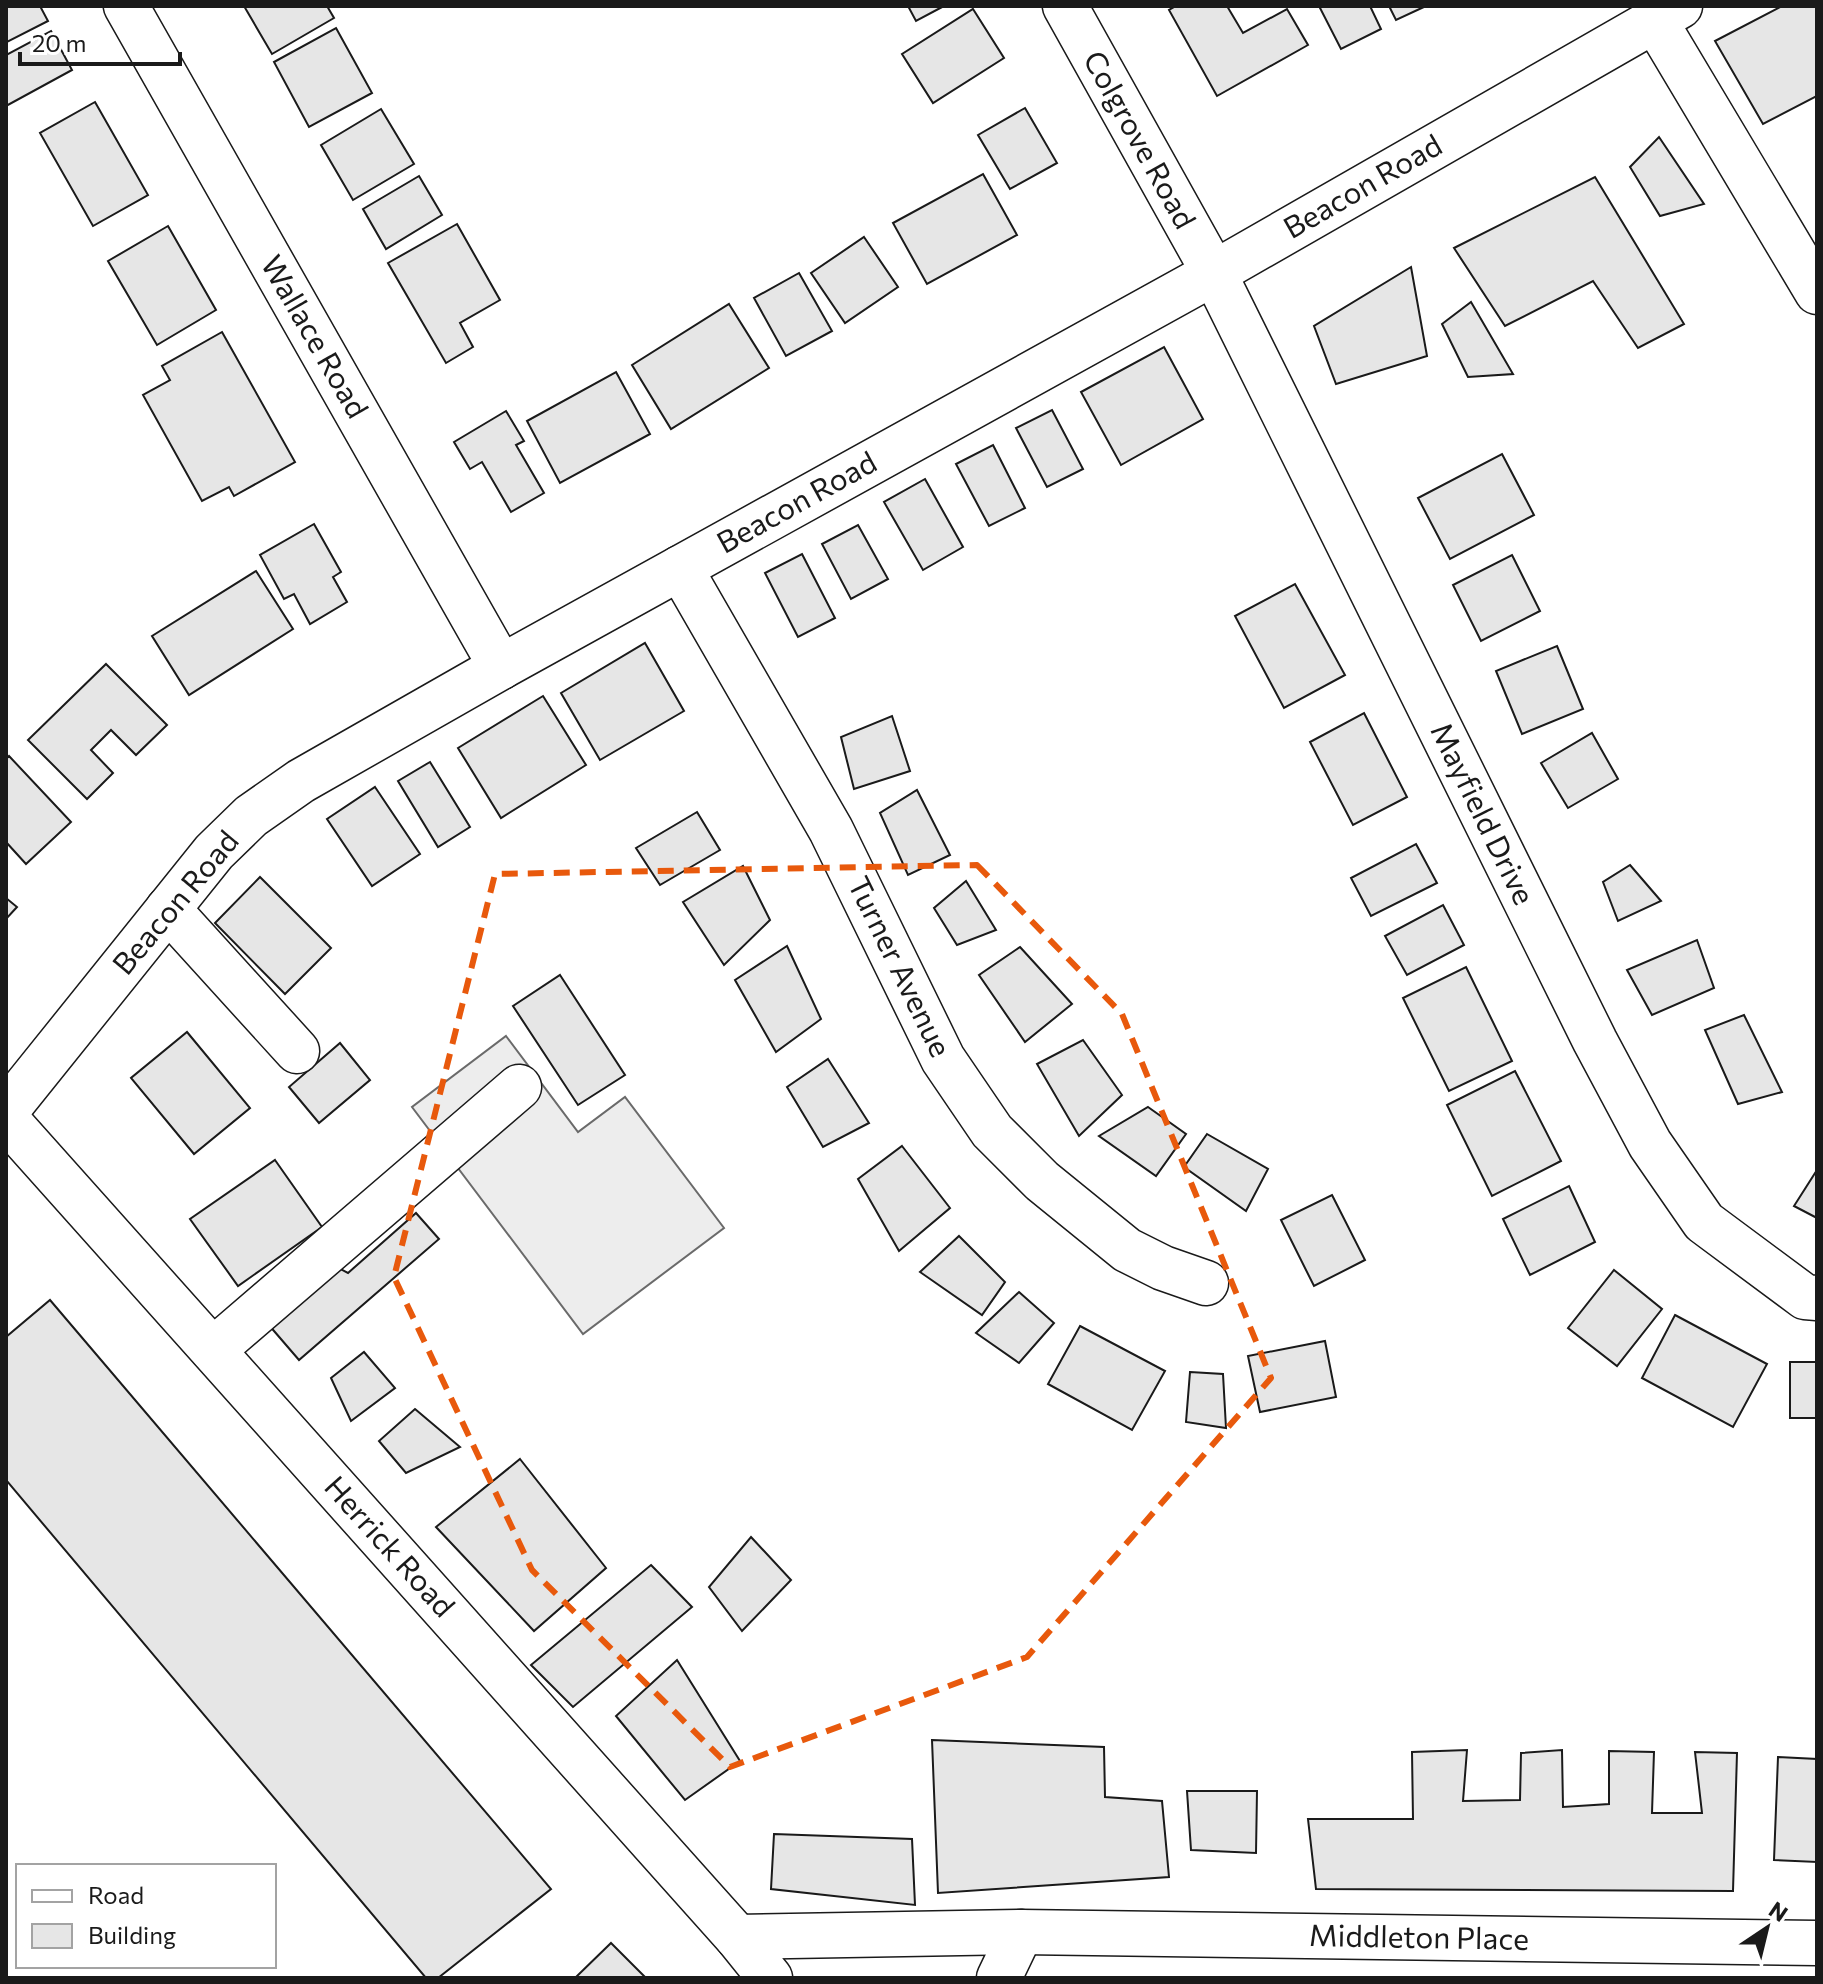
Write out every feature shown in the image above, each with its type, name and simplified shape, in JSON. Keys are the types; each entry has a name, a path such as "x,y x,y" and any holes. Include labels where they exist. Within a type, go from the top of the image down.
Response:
{"street":[{"name":"Wallace Road","path":"126,6 501,667"},
{"name":"Colgrove Road","path":"1065,6 1214,273"},
{"name":"Beacon Road","path":"6,1111 214,852 251,816 301,781 1214,273 1667,12"},
{"path":"1667,12 1816,287"},
{"name":"Mayfield Drive","path":"1214,273 1595,1041 1650,1144 1704,1222 1805,1297 1817,1298"},
{"name":"Turner Avenue","path":"680,568 831,830 943,1059 992,1131 1042,1181 1127,1250 1163,1268 1206,1283"},
{"path":"168,909 297,1051"},
{"path":"213,1350 519,1087"},
{"name":"Herrick Road","path":"6,1119 737,1937 770,1978"},
{"path":"999,1978 1021,1932"},
{"name":"Middleton Place","path":"737,1937 1021,1932 1817,1943"}],"highlighted area":[{"path":"977,865 1122,1014 1271,1378 1027,1657 730,1767 532,1570 394,1277 495,874"}],"shaded area":[{"path":"506,1036 578,1132 625,1097 724,1228 583,1334 412,1107"}],"building":[{"path":"6,6 40,6 48,21 7,42"},
{"path":"244,6 327,6 334,18 272,54"},
{"path":"908,6 944,6 916,21"},
{"path":"1176,6 1227,6 1243,33 1287,9 1308,45 1217,96 1169,10"},
{"path":"1319,6 1370,6 1381,29 1341,49"},
{"path":"1389,6 1426,6 1396,20"},
{"path":"1782,6 1817,6 1817,96 1763,124 1715,41"},
{"path":"973,9 1004,58 933,103 902,54"},
{"path":"336,28 372,93 309,127 274,62"},
{"path":"51,31 72,70 6,106 6,55"},
{"path":"95,102 148,195 93,226 40,133"},
{"path":"1025,108 1057,163 1010,189 978,135"},
{"path":"381,109 414,164 353,200 321,145"},
{"path":"1659,137 1704,204 1660,216 1630,167"},
{"path":"983,174 1017,235 927,284 893,223"},
{"path":"419,176 442,215 386,249 363,209"},
{"path":"1595,177 1684,324 1638,348 1593,281 1505,326 1454,248"},
{"path":"457,224 500,300 460,323 473,347 446,363 388,263"},
{"path":"168,226 216,310 157,345 108,261"},
{"path":"864,237 898,287 845,323 811,273"},
{"path":"1411,267 1427,356 1336,384 1314,326"},
{"path":"799,273 832,331 786,356 754,298"},
{"path":"1471,302 1513,374 1468,377 1442,324"},
{"path":"729,304 769,368 671,429 632,365"},
{"path":"222,332 295,462 234,496 229,487 202,501 143,395 170,380 162,366"},
{"path":"1164,347 1203,419 1121,465 1081,392"},
{"path":"616,372 650,434 560,483 527,421"},
{"path":"1052,410 1083,469 1047,487 1016,428"},
{"path":"506,411 524,441 516,445 544,493 511,512 482,462 470,469 454,442"},
{"path":"993,445 1025,508 989,526 956,464"},
{"path":"1502,454 1534,515 1450,559 1418,498"},
{"path":"925,479 963,547 923,570 884,502"},
{"path":"314,524 341,572 333,577 347,602 310,624 294,594 284,599 260,555"},
{"path":"858,525 888,579 851,599 822,544"},
{"path":"802,554 835,618 798,637 765,573"},
{"path":"1512,555 1540,611 1481,641 1453,585"},
{"path":"256,571 293,629 189,695 152,636"},
{"path":"1295,584 1345,675 1284,708 1235,616"},
{"path":"645,643 684,711 600,760 561,693"},
{"path":"1557,646 1583,709 1522,734 1496,671"},
{"path":"106,664 167,725 136,755 111,730 91,750 113,773 87,799 28,740"},
{"path":"543,696 586,765 501,818 458,748"},
{"path":"1364,713 1407,797 1353,825 1310,742"},
{"path":"892,716 910,771 854,789 841,737"},
{"path":"1592,733 1618,779 1568,808 1541,763"},
{"path":"9,756 71,822 26,864 6,842 6,759"},
{"path":"430,762 470,827 438,847 398,781"},
{"path":"375,787 420,854 372,886 327,819"},
{"path":"917,790 950,855 908,875 880,813"},
{"path":"697,812 720,850 660,885 636,848"},
{"path":"1416,844 1437,883 1371,916 1351,878"},
{"path":"1630,865 1661,901 1618,921 1603,882"},
{"path":"743,866 770,920 724,965 683,902"},
{"path":"260,877 331,948 285,994 215,923"},
{"path":"966,881 996,930 957,945 934,908"},
{"path":"6,898 17,907 6,919"},
{"path":"1443,905 1464,945 1407,975 1385,936"},
{"path":"1697,940 1714,988 1652,1015 1627,970"},
{"path":"787,946 821,1019 776,1052 735,980"},
{"path":"1020,947 1072,1004 1025,1042 979,975"},
{"path":"1466,967 1512,1061 1449,1091 1403,998"},
{"path":"560,975 625,1075 578,1105 513,1006"},
{"path":"1744,1015 1782,1092 1738,1104 1705,1030"},
{"path":"187,1032 250,1108 194,1154 131,1078"},
{"path":"1083,1040 1122,1095 1079,1136 1037,1064"},
{"path":"340,1043 370,1080 319,1123 289,1087"},
{"path":"828,1059 869,1123 823,1147 787,1087"},
{"path":"1515,1071 1561,1161 1492,1196 1447,1105"},
{"path":"1148,1107 1186,1134 1156,1176 1099,1136"},
{"path":"1207,1134 1268,1169 1246,1211 1184,1167"},
{"path":"902,1146 950,1208 899,1251 858,1179"},
{"path":"275,1160 322,1227 238,1286 190,1219"},
{"path":"1817,1170 1817,1218 1794,1206"},
{"path":"1569,1186 1595,1242 1530,1275 1503,1219"},
{"path":"1332,1195 1365,1260 1314,1286 1281,1220"},
{"path":"416,1213 439,1239 299,1360 268,1324 335,1266 348,1273"},
{"path":"959,1236 1005,1282 982,1315 920,1272"},
{"path":"1614,1270 1662,1309 1617,1366 1568,1328"},
{"path":"1019,1292 1054,1323 1019,1363 976,1333"},
{"path":"50,1300 551,1889 438,1978 426,1978 6,1480 6,1337"},
{"path":"1675,1315 1767,1364 1733,1427 1642,1378"},
{"path":"1080,1326 1165,1371 1132,1430 1048,1384"},
{"path":"1325,1341 1336,1397 1260,1412 1248,1356"},
{"path":"364,1352 395,1388 351,1421 331,1378"},
{"path":"1790,1362 1817,1362 1817,1418 1790,1418"},
{"path":"1190,1372 1223,1374 1226,1428 1186,1422"},
{"path":"415,1409 460,1447 406,1473 379,1441"},
{"path":"520,1459 606,1568 534,1631 436,1527"},
{"path":"751,1537 791,1580 742,1631 709,1587"},
{"path":"651,1565 692,1607 573,1707 531,1665"},
{"path":"677,1660 740,1761 685,1800 616,1716"},
{"path":"932,1740 1104,1747 1105,1797 1162,1801 1169,1877 938,1893"},
{"path":"1467,1750 1463,1801 1520,1800 1521,1753 1562,1750 1563,1807 1609,1804 1609,1751 1654,1752 1652,1813 1702,1813 1695,1752 1737,1753 1733,1891 1316,1889 1308,1819 1413,1819 1412,1752"},
{"path":"1778,1757 1817,1759 1817,1862 1774,1860"},
{"path":"1187,1791 1257,1791 1256,1853 1191,1850"},
{"path":"774,1834 912,1839 915,1905 771,1889"},
{"path":"611,1943 646,1978 575,1978"}]}
